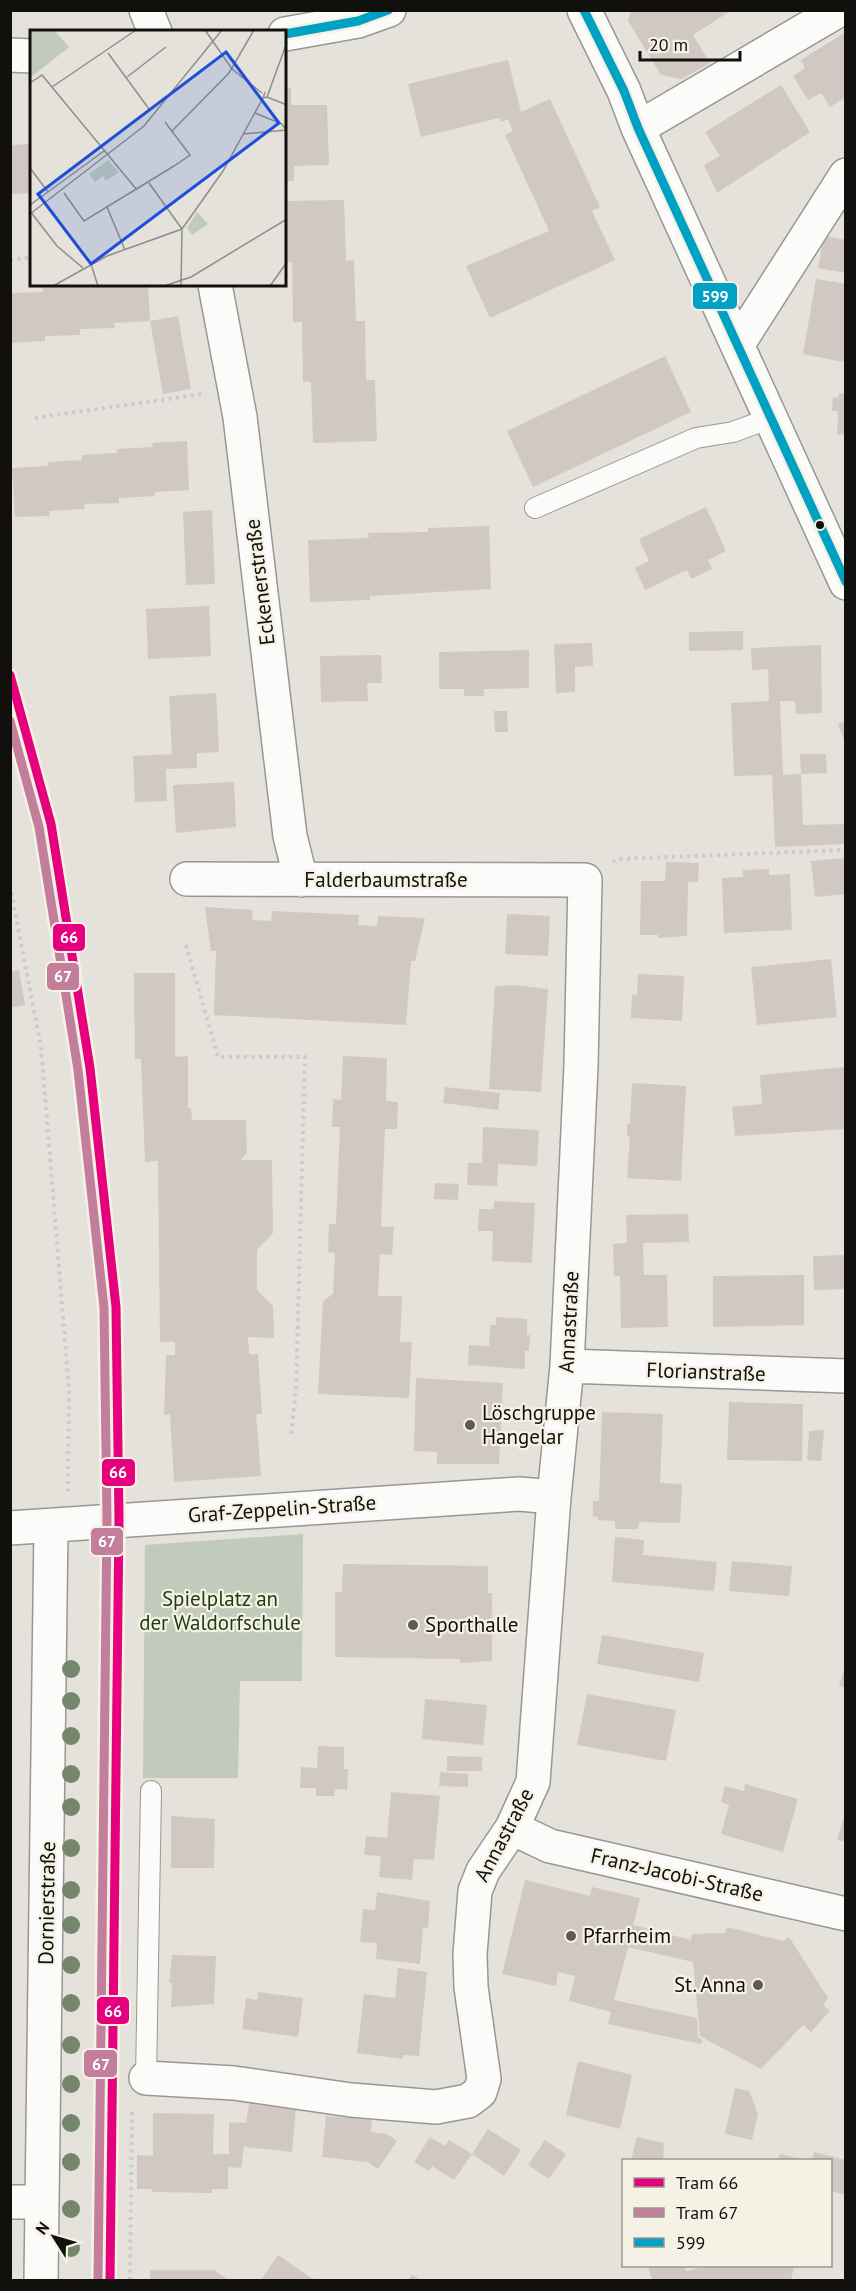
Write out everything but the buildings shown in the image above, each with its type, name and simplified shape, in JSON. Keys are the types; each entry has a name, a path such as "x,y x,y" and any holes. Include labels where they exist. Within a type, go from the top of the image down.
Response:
{"street":[{"path":"146,10 154,30"},
{"path":"286,34 358,21 389,10"},
{"path":"584,10 624,91 638,128 846,583"},
{"path":"638,128 839,10"},
{"path":"10,55 30,56"},
{"path":"738,344 846,175"},
{"name":"Eckenerstraße","path":"215,286 247,470 290,836 301,880"},
{"name":"Falderbaumstraße","path":"187,879 585,880"},
{"name":"Annastraße","path":"139,2086 234,2083 351,2100 436,2107 468,2101 480,2092 484,2079 471,1988 470,1954 475,1891 483,1871 512,1828 532,1782 554,1497 567,1366 581,1065 585,880"},
{"name":"Florianstraße","path":"567,1366 846,1376"},
{"name":"Graf-Zeppelin-Straße","path":"10,1528 519,1494 554,1497"},
{"name":"Dornierstraße","path":"41,2280 26,2202 59,1525"},
{"name":"Franz-Jacobi-Straße","path":"512,1828 550,1846 846,1914"}],"lane":[{"path":"535,508 696,438 733,432 771,418"},
{"path":"139,2086 151,1791"}],"path":[{"path":"10,260 30,257"},
{"path":"35,418 234,389"},
{"path":"585,880 618,859 846,850"},
{"path":"10,885 18,916 41,1047 54,1187 69,1390 59,1525"},
{"path":"10,919 18,916"},
{"path":"186,945 218,1057 305,1057 296,1390 291,1435"},
{"path":"130,2280 139,2086"}],"green space":[{"name":"Spielplatz an der Waldorfschule","path":"303,1534 302,1681 240,1681 238,1778 143,1778 145,1545"}],"tram line":[{"name":"66","path":"10,675 51,824 90,1068 116,1307 119,1520 110,2280"},
{"name":"67","path":"10,721 39,827 78,1070 104,1308 107,1520 98,2280"}],"transit line":[{"name":"599","path":"286,34 358,21 388,10"},
{"name":"599","path":"584,10 624,91 638,128 846,582"}],"place":[{"name":"Löschgruppe Hangelar","path":"470,1425"},
{"name":"Sporthalle","path":"413,1625"},
{"name":"Pfarrheim","path":"571,1936"},
{"name":"St. Anna","path":"758,1985"}]}
